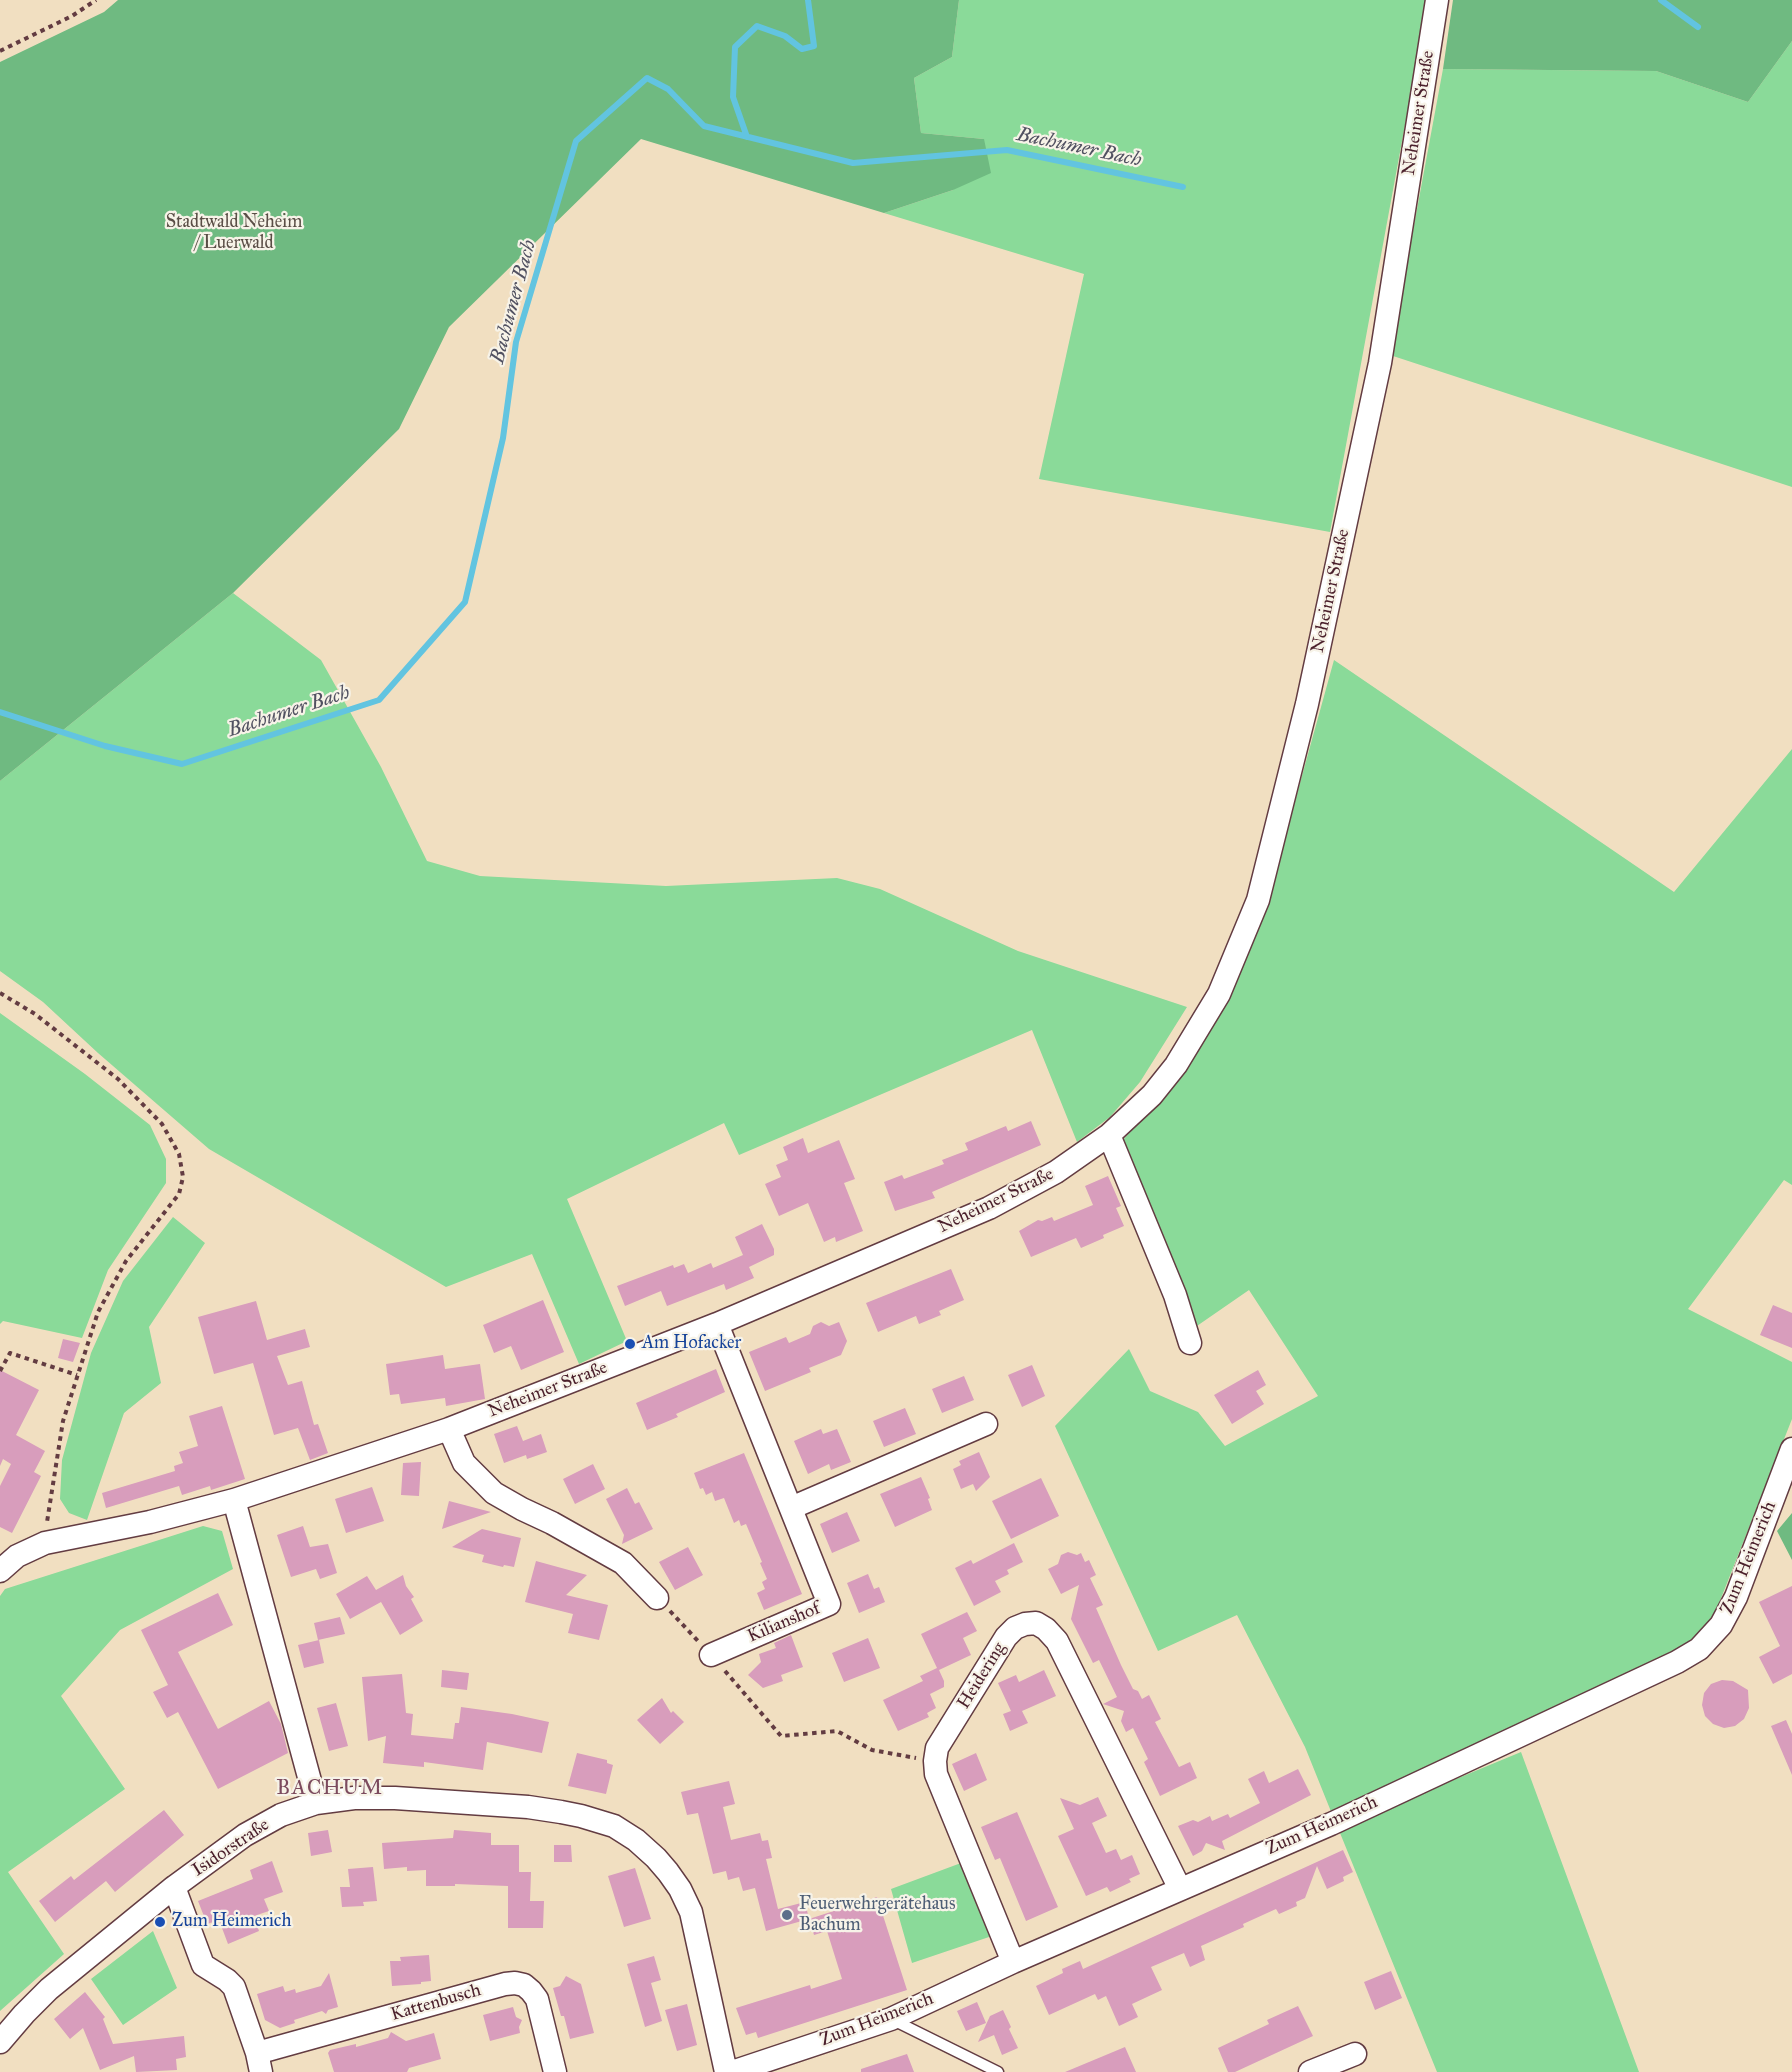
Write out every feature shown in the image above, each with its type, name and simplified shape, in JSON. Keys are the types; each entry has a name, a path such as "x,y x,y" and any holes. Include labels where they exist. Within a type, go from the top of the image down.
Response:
{"street":[{"name":"Neheimer Straße","path":"2,1565 31,1548 45,1543 150,1522 234,1500 449,1429 717,1324 989,1208 1056,1172 1108,1135 1152,1095 1176,1065 1219,994 1258,900 1307,704 1380,363 1437,0"},
{"path":"1108,1135 1175,1295 1190,1343"},
{"name":"Kilianshof","path":"711,1655 829,1604 717,1324"},
{"path":"791,1508 986,1424"},
{"path":"449,1429 464,1463 494,1493 623,1563 657,1598"},
{"name":"Zum Heimerich","path":"732,2072 891,2019 1013,1962 1331,1824 1677,1662 1699,1649 1722,1625 1736,1597 1792,1449"},
{"path":"234,1500 316,1803 354,1798 395,1798 528,1807 591,1819 614,1826 636,1840 668,1872 691,1912 726,2072"},
{"name":"Heidering","path":"935,1761 938,1748 1006,1637 1015,1628 1036,1623 1046,1629 1057,1641 1180,1889"},
{"path":"935,1761 936,1774 1013,1962"},
{"name":"Isidorstraße","path":"0,2042 24,2013 49,1989 174,1887 245,1835 281,1815 316,1803"},
{"name":"Kattenbusch","path":"174,1887 203,1965 228,1980 234,1987 259,2062 505,1984 515,1983 524,1985 537,1999 555,2072"},
{"path":"1310,2072 1354,2054"}],"lane":[{"path":"891,2019 998,2072"}],"path":[{"path":"0,51 72,16 96,0"},
{"path":"0,993 34,1014 118,1079 162,1124 179,1154 183,1177 179,1194 126,1261 98,1312 63,1421 45,1543"},
{"path":"0,1371 10,1353 77,1376"},
{"path":"657,1598 711,1655 781,1736 837,1731 872,1750 935,1761"}],"green space":[{"name":"Stadtwald Neheim / Luerwald","path":"118,0 959,0 952,57 914,78 921,133 984,139 991,173 953,190 884,213 641,139 449,327 399,429 233,593 0,781 0,62 104,12"},
{"path":"959,0 1428,0 1330,532 1039,479 1084,274 884,213 953,190 984,139 921,133 914,78 952,57"},
{"path":"1453,0 1792,0 1792,41 1748,102 1656,71 1443,69"},
{"path":"1792,41 1792,487 1390,355 1443,69 1656,71 1748,102"},
{"path":"233,593 321,660 381,767 427,861 480,876 666,886 837,878 880,889 1018,951 1187,1007 1140,1082 1110,1117 1077,1142 1032,1030 739,1155 724,1123 567,1199 627,1341 579,1364 532,1254 446,1287 209,1149 43,1002 0,971 0,781"},
{"path":"1334,660 1674,892 1792,749 1792,1185 1784,1180 1688,1309 1792,1362 1792,1419 1710,1626 1669,1659 1332,1814 1305,1747 1237,1615 1158,1651 1055,1426 1129,1349 1150,1391 1198,1412 1225,1446 1318,1396 1249,1290 1194,1328 1120,1143 1182,1075 1219,1017 1266,906"},
{"path":"0,1013 85,1074 150,1125 166,1159 166,1183 108,1270 82,1338 3,1321 0,1324"},
{"path":"173,1217 205,1243 149,1327 161,1383 124,1413 87,1520 69,1513 60,1499 62,1460 91,1353 123,1281"},
{"path":"1792,1513 1792,1560 1777,1531"},
{"path":"203,1526 222,1531 233,1569 120,1630 61,1696 125,1789 8,1872 64,1954 0,2011 0,1596 5,1589"},
{"path":"1521,1752 1639,2072 1437,2072 1338,1828"},
{"path":"961,1863 992,1936 912,1963 891,1889"},
{"path":"153,1931 177,1988 123,2025 91,1979"}],"building":[{"path":"1031,1121 1041,1145 932,1192 935,1198 895,1211 884,1182 902,1175 904,1179 944,1164 942,1160 968,1150 965,1143 1006,1126 1008,1131"},
{"path":"803,1138 808,1153 839,1140 855,1179 844,1183 863,1231 836,1242 835,1237 824,1242 808,1203 779,1216 765,1184 781,1177 776,1165 788,1160 783,1147"},
{"path":"1108,1176 1121,1206 1116,1208 1124,1226 1081,1248 1076,1238 1031,1257 1019,1231 1038,1220 1042,1221 1052,1217 1054,1221 1093,1205 1085,1186"},
{"path":"762,1224 774,1249 774,1255 749,1267 754,1278 726,1290 724,1284 667,1306 661,1291 625,1306 617,1286 673,1265 674,1268 684,1264 688,1273 711,1263 713,1268 743,1255 735,1237"},
{"path":"951,1269 964,1300 939,1311 941,1315 919,1324 916,1316 878,1332 866,1303"},
{"path":"543,1300 564,1352 521,1370 511,1346 494,1353 483,1325"},
{"path":"256,1301 267,1340 305,1329 310,1347 277,1356 288,1385 302,1381 314,1425 318,1424 328,1453 310,1460 298,1428 274,1435 253,1363 214,1374 198,1317"},
{"path":"1773,1305 1792,1313 1792,1348 1760,1335"},
{"path":"821,1322 829,1326 839,1322 847,1341 841,1355 809,1368 811,1372 765,1391 749,1352 786,1337 789,1343 810,1334 813,1326"},
{"path":"63,1339 80,1343 73,1362 58,1358"},
{"path":"443,1355 445,1369 480,1364 485,1399 446,1406 445,1398 401,1404 399,1394 390,1395 386,1364"},
{"path":"1032,1365 1045,1396 1022,1407 1008,1375"},
{"path":"716,1369 725,1392 676,1414 678,1417 647,1430 636,1403"},
{"path":"0,1370 39,1390 16,1435 45,1451 34,1472 41,1476 12,1533 0,1527 0,1486 11,1464 3,1459 0,1466"},
{"path":"1258,1370 1266,1385 1256,1391 1264,1404 1232,1424 1214,1395"},
{"path":"964,1376 974,1400 942,1413 932,1389"},
{"path":"222,1406 245,1479 211,1490 210,1486 182,1495 179,1486 106,1508 102,1493 175,1471 174,1466 183,1463 179,1452 198,1446 189,1416"},
{"path":"905,1408 916,1434 884,1447 873,1421"},
{"path":"517,1426 523,1441 541,1434 547,1452 527,1459 526,1455 504,1463 494,1434"},
{"path":"821,1429 823,1434 837,1429 851,1462 831,1470 829,1464 808,1474 794,1441"},
{"path":"979,1452 990,1477 976,1491 973,1484 961,1489 953,1469 961,1465 959,1461"},
{"path":"744,1453 802,1594 764,1610 757,1593 765,1589 762,1582 767,1579 746,1524 741,1526 739,1520 734,1523 724,1498 715,1501 712,1492 706,1495 703,1488 700,1489 694,1473"},
{"path":"421,1462 419,1496 401,1495 403,1463"},
{"path":"593,1464 605,1489 575,1504 563,1479"},
{"path":"921,1477 930,1498 928,1499 932,1510 895,1527 880,1494"},
{"path":"1041,1478 1059,1516 1011,1539 992,1501"},
{"path":"372,1487 384,1521 346,1533 335,1499"},
{"path":"627,1488 635,1504 639,1502 653,1529 622,1544 624,1535 606,1499"},
{"path":"449,1501 491,1512 442,1529"},
{"path":"847,1512 860,1541 832,1553 820,1524"},
{"path":"303,1526 310,1547 328,1544 337,1573 320,1579 316,1569 291,1577 277,1535"},
{"path":"482,1529 521,1538 514,1567 482,1562 484,1555 452,1547"},
{"path":"1014,1543 1023,1562 1007,1570 1009,1574 995,1581 1001,1592 974,1606 955,1568 971,1560 973,1564"},
{"path":"688,1547 703,1575 675,1590 659,1562"},
{"path":"1068,1552 1077,1555 1081,1553 1085,1562 1089,1560 1096,1575 1090,1578 1103,1605 1096,1608 1121,1665 1133,1689 1138,1691 1142,1699 1149,1695 1161,1719 1155,1722 1179,1767 1190,1762 1197,1778 1160,1796 1144,1762 1148,1759 1133,1728 1126,1732 1121,1721 1124,1711 1103,1704 1117,1697 1099,1660 1093,1663 1071,1619 1079,1585 1061,1594 1048,1569 1058,1564 1061,1555"},
{"path":"536,1561 587,1575 566,1595 608,1605 599,1640 568,1633 573,1614 525,1602"},
{"path":"868,1574 874,1589 879,1587 885,1602 859,1613 847,1583"},
{"path":"403,1575 406,1586 414,1597 411,1599 423,1621 400,1635 381,1602 350,1619 336,1594 367,1576 376,1590"},
{"path":"1792,1586 1792,1674 1773,1684 1759,1657 1780,1646 1759,1602"},
{"path":"218,1593 233,1625 178,1652 218,1729 269,1701 281,1724 288,1753 218,1789 178,1712 167,1718 153,1692 168,1685 141,1630"},
{"path":"967,1612 977,1631 963,1638 971,1655 939,1670 944,1687 930,1694 936,1708 927,1713 929,1717 898,1731 883,1700 923,1681 920,1676 937,1668 921,1634"},
{"path":"340,1617 345,1634 318,1640 314,1623"},
{"path":"791,1635 803,1667 781,1675 783,1681 763,1688 748,1675 761,1662 759,1654 776,1648 774,1643"},
{"path":"868,1638 880,1668 844,1682 832,1653"},
{"path":"319,1640 324,1663 304,1668 298,1645"},
{"path":"442,1670 469,1673 467,1690 441,1687"},
{"path":"1044,1670 1056,1696 1022,1711 1028,1723 1010,1731 1003,1714 1011,1711 998,1683 1016,1675 1019,1682"},
{"path":"402,1674 406,1713 413,1714 411,1735 453,1739 455,1723 459,1723 461,1707 512,1714 549,1722 542,1753 487,1742 483,1770 424,1762 424,1767 383,1763 386,1736 368,1741 362,1677"},
{"path":"1722,1680 1733,1681 1748,1690 1749,1708 1744,1719 1735,1726 1724,1728 1713,1724 1705,1716 1702,1705 1704,1693 1711,1684"},
{"path":"662,1698 671,1713 673,1711 684,1722 660,1744 637,1720"},
{"path":"336,1703 348,1746 329,1751 317,1708"},
{"path":"1786,1720 1792,1734 1792,1775 1771,1726"},
{"path":"577,1753 607,1760 607,1763 613,1765 606,1794 568,1786"},
{"path":"976,1753 987,1780 964,1791 952,1764"},
{"path":"1298,1769 1311,1795 1222,1841 1225,1850 1206,1843 1202,1851 1193,1856 1178,1826 1193,1820 1198,1822 1210,1816 1212,1821 1228,1814 1230,1818 1260,1803 1248,1779 1264,1771 1269,1783"},
{"path":"729,1781 735,1804 723,1807 731,1840 760,1833 762,1841 768,1840 772,1858 766,1859 778,1909 805,1902 809,1919 766,1931 755,1888 743,1891 739,1877 728,1880 726,1871 713,1874 698,1813 687,1815 681,1792"},
{"path":"1098,1797 1107,1816 1092,1823 1106,1853 1116,1849 1121,1860 1132,1855 1140,1874 1129,1879 1131,1882 1110,1892 1107,1887 1086,1896 1058,1836 1074,1829 1060,1798 1080,1805"},
{"path":"164,1810 184,1835 115,1892 106,1881 55,1922 39,1901 71,1876 74,1880"},
{"path":"1017,1812 1058,1907 1026,1921 1000,1858 995,1860 981,1827"},
{"path":"328,1830 332,1852 311,1856 308,1833"},
{"path":"454,1830 491,1833 491,1845 519,1845 519,1872 531,1872 530,1901 544,1901 543,1928 508,1928 508,1886 455,1884 455,1886 426,1886 426,1870 407,1871 407,1867 384,1869 382,1843 453,1838"},
{"path":"554,1845 571,1845 572,1862 554,1862"},
{"path":"1343,1850 1353,1872 1343,1877 1344,1881 1327,1889 1317,1866 1305,1898 1296,1902 1297,1906 1279,1914 1276,1909 1243,1924 1244,1927 1201,1946 1205,1960 1190,1967 1184,1953 1151,1967 1162,1990 1132,2004 1138,2017 1119,2026 1106,1996 1098,2000 1095,1994 1049,2015 1036,1986 1063,1973 1062,1969 1080,1961 1083,1969"},
{"path":"272,1861 283,1892 264,1899 269,1911 254,1916 259,1931 228,1944 219,1920 207,1924 198,1901 253,1879 250,1870"},
{"path":"373,1867 377,1901 363,1902 364,1906 342,1907 340,1887 350,1887 348,1869"},
{"path":"635,1868 651,1919 624,1927 608,1876"},
{"path":"877,1897 907,1990 758,2038 756,2032 746,2035 736,2008 810,1985 811,1989 842,1979 827,1931 814,1935 809,1919"},
{"path":"429,1955 431,1981 392,1986 390,1961 401,1961 400,1957"},
{"path":"654,1956 661,1980 651,1983 662,2021 645,2027 627,1964"},
{"path":"1391,1971 1402,1998 1375,2010 1364,1982"},
{"path":"329,1973 338,2007 328,2010 326,2014 322,2011 294,2020 295,2023 280,2028 265,2020 257,1994 283,1986 285,1992 295,1989 296,1993 321,1986"},
{"path":"566,1976 581,1984 594,2033 570,2039 553,1988 560,1986"},
{"path":"85,1992 105,2017 103,2019 113,2044 184,2036 186,2057 176,2059 177,2070 136,2072 134,2056 100,2070 83,2028 70,2039 54,2019"},
{"path":"977,2002 986,2023 966,2031 957,2011"},
{"path":"687,2004 697,2045 677,2051 665,2010"},
{"path":"1298,2006 1313,2036 1235,2072 1228,2072 1218,2048 1269,2024 1267,2020"},
{"path":"513,2007 516,2017 522,2020 519,2027 520,2033 490,2041 483,2015"},
{"path":"1003,2010 1018,2048 1002,2055 994,2035 978,2042 990,2016"},
{"path":"391,2032 406,2041 434,2033 441,2059 409,2068 407,2072 334,2072 328,2053 330,2050 356,2044 356,2047 388,2038"},
{"path":"1125,2047 1136,2072 1065,2072"},
{"path":"907,2054 914,2072 861,2072 861,2069"}],"waterway":[{"path":"747,137 733,97 735,47 757,26 785,36 802,49 814,46 808,0"},
{"path":"1661,0 1698,27"},
{"name":"Bachumer Bach","path":"0,712 105,746 182,764 379,700 465,602 503,438 516,342 576,141 647,78 668,89 704,126 853,163 1007,150 1183,187"}],"place":[{"name":"Am Hofacker","path":"630,1344"},
{"name":"Feuerwehrgerätehaus Bachum","path":"787,1915"},
{"name":"Zum Heimerich","path":"160,1922"}],"district":[{"name":"BACHUM","path":"330,1789"}]}
